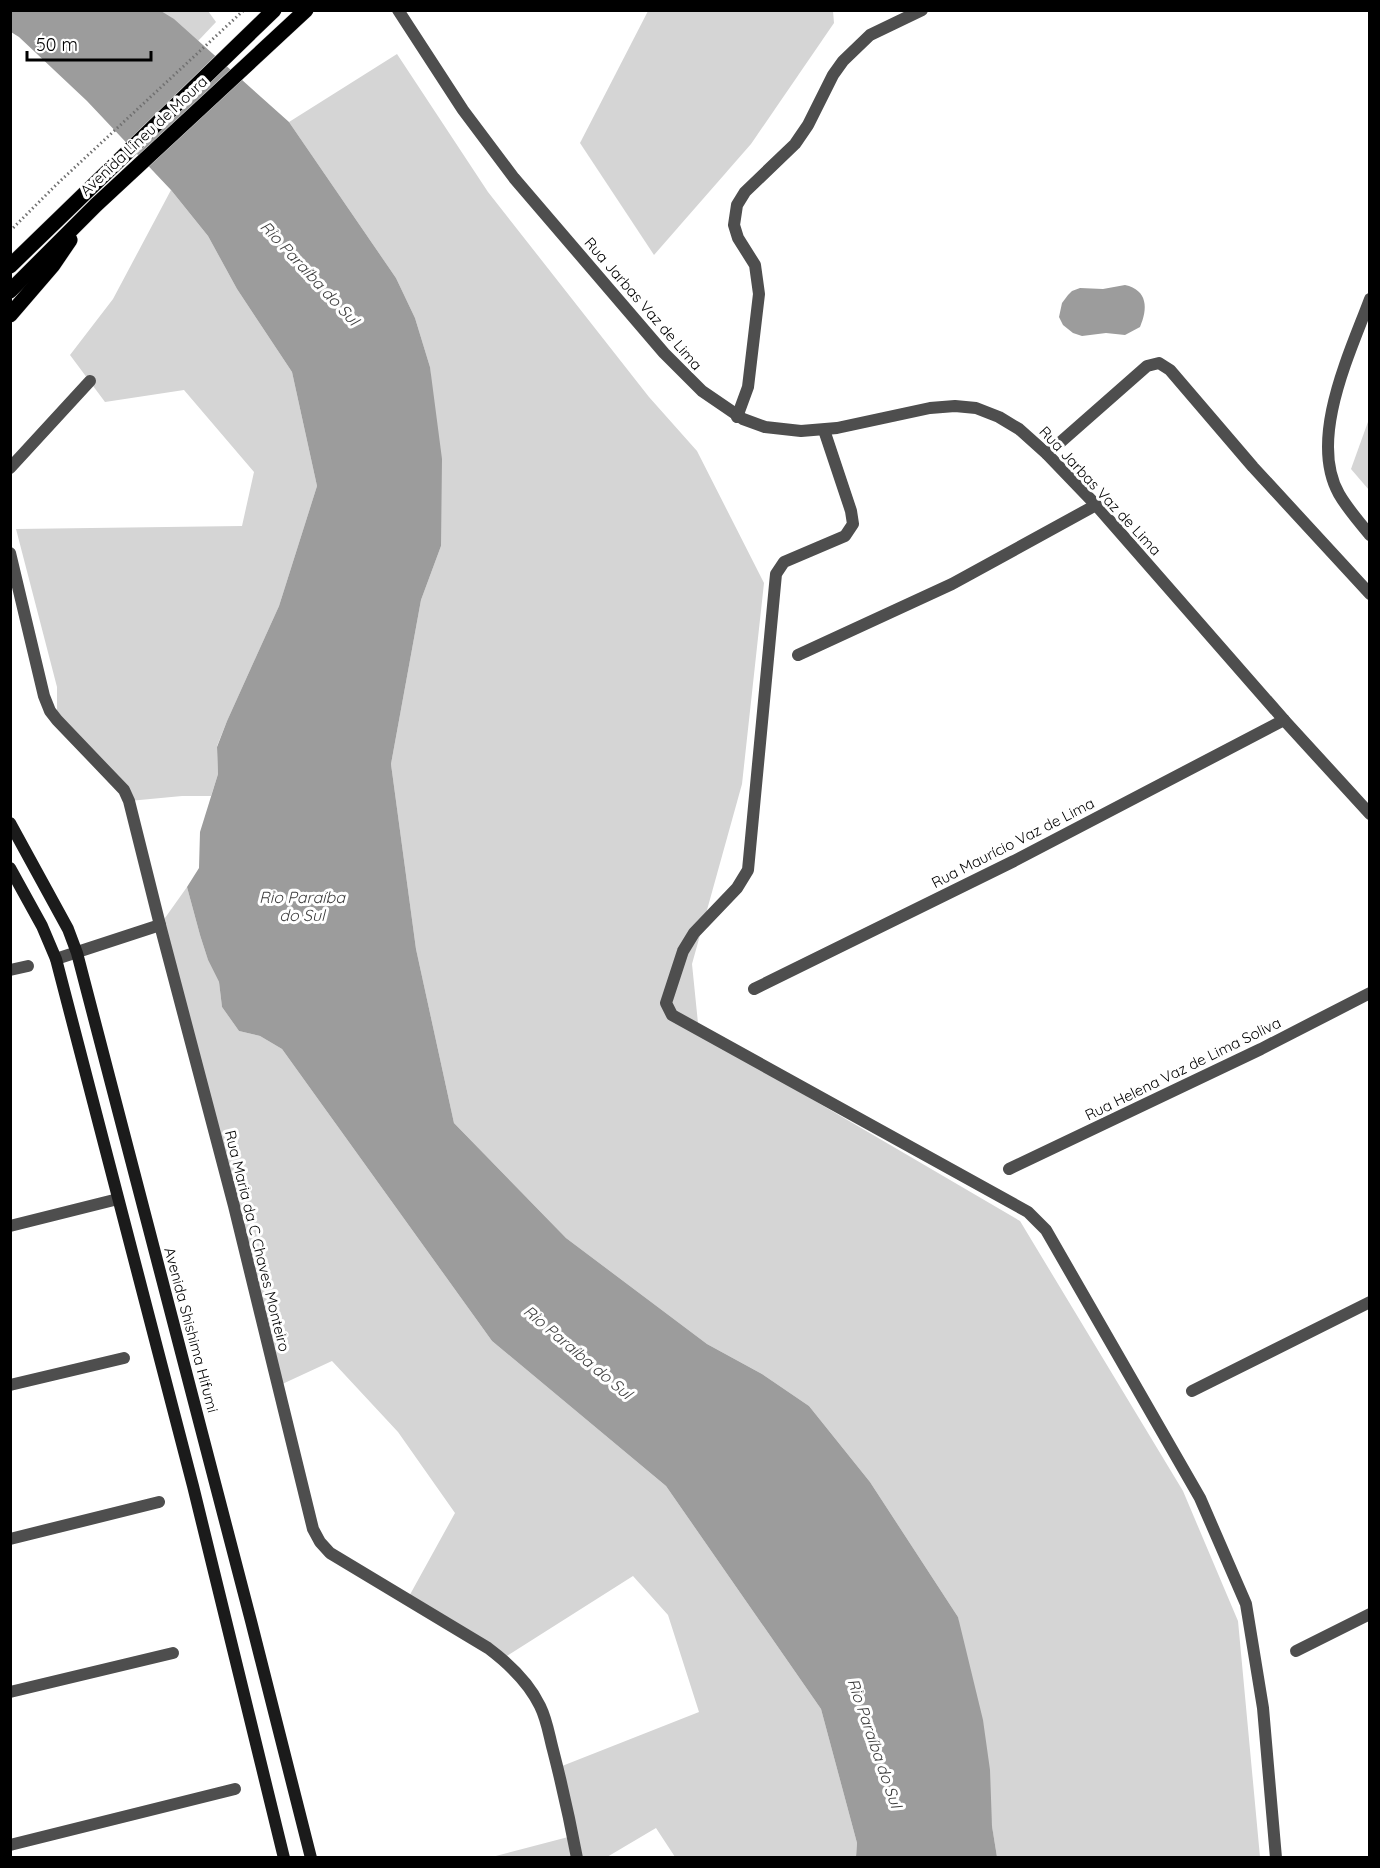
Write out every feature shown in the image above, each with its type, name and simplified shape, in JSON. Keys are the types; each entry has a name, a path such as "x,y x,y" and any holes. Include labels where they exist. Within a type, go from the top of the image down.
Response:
{"main road":[{"name":"Avenida Lineu de Moura","path":"10,266 274,10"},
{"name":"Avenida Lineu de Moura","path":"10,291 74,226 306,10"},
{"path":"10,315 67,246 74,226"}],"street":[{"name":"Rua Jarbas Vaz de Lima","path":"398,10 463,110 514,178 686,376 717,402 737,417 765,427 801,431 824,430 930,408 956,406 976,408 999,417 1019,429 1047,454 1096,505 1284,720 1370,814"},
{"path":"737,417 748,387 759,294 755,265 738,238 735,225 737,205 744,192 795,144 843,61 870,35 922,10"},
{"path":"1370,299 1335,396 1327,439 1331,474 1338,493 1370,534"},
{"path":"1047,454 1147,366 1159,363 1170,370 1253,467 1370,594"},
{"path":"10,468 90,381"},
{"path":"824,430 851,511 853,524 844,536 784,562 776,574 748,870 736,888 694,933 683,951 666,1003 672,1015 1028,1212 1046,1230 1200,1498 1246,1605 1263,1708 1276,1857"},
{"path":"798,655 952,584 1096,505"},
{"name":"Rua Maria da C Chaves Monteiro","path":"10,553 47,703 57,720 124,790 129,801 316,1535 330,1553 488,1648 524,1682 539,1703 546,1719 566,1799 577,1857"},
{"name":"Rua Maurício Vaz de Lima","path":"754,989 1014,861 1284,720"},
{"name":"Avenida Shishima Hifumi","path":"10,823 68,929 77,953 311,1857"},
{"path":"10,868 42,926 56,958 199,1508 284,1857"},
{"path":"56,958 160,925"},
{"path":"10,970 28,966"},
{"name":"Rua Helena Vaz de Lima Soliva","path":"1009,1169 1262,1048 1370,993"},
{"path":"10,1226 118,1199"},
{"path":"1192,1391 1370,1302"},
{"path":"10,1385 124,1358"},
{"path":"10,1539 159,1502"},
{"path":"1296,1651 1370,1614"},
{"path":"10,1692 173,1653"},
{"path":"10,1845 235,1789"}],"path":[{"path":"10,231 57,184 244,10"}],"shaded area":[{"path":"161,11 208,11 216,22 198,41"},
{"path":"648,11 833,11 834,23 751,144 654,255 580,143"},
{"path":"397,54 488,192 649,397 697,451 764,583 742,784 692,964 699,1033 1020,1221 1183,1491 1238,1621 1260,1857 997,1857 958,1617 870,1482 809,1406 762,1374 707,1344 566,1238 454,1123 416,949 391,764 421,600 441,546 430,367 415,318 396,278 289,122"},
{"path":"171,190 208,236 237,289 292,372 317,486 279,606 217,746 218,774 211,796 129,801 57,720 57,687 16,529 242,526 254,472 184,390 105,402 70,355 113,299"},
{"path":"1369,419 1369,490 1351,469"},
{"path":"187,887 208,960 219,982 222,1007 239,1031 260,1036 282,1049 492,1341 666,1486 821,1709 857,1843 856,1857 675,1857 656,1828 607,1857 492,1857 572,1836 557,1768 699,1712 668,1615 633,1576 502,1659 407,1600 455,1513 398,1432 332,1361 278,1386 160,925"}],"water":[{"name":"Rio Paraíba do Sul","path":"11,11 161,11 174,19 289,122 396,278 415,318 430,367 442,459 441,546 421,600 391,764 416,949 454,1123 566,1238 707,1344 762,1374 809,1406 870,1482 958,1617 983,1720 990,1770 992,1826 997,1857 856,1857 857,1843 821,1709 666,1486 492,1341 282,1049 260,1036 239,1031 222,1007 219,982 208,960 187,887 199,868 200,832 218,774 217,747 279,606 317,486 292,372 237,289 208,236 171,190 87,101 11,32"},
{"path":"1125,285 1138,291 1144,301 1144,314 1140,327 1125,335 1106,333 1082,336 1073,333 1063,325 1059,317 1062,303 1072,291 1080,288 1103,289"}]}
